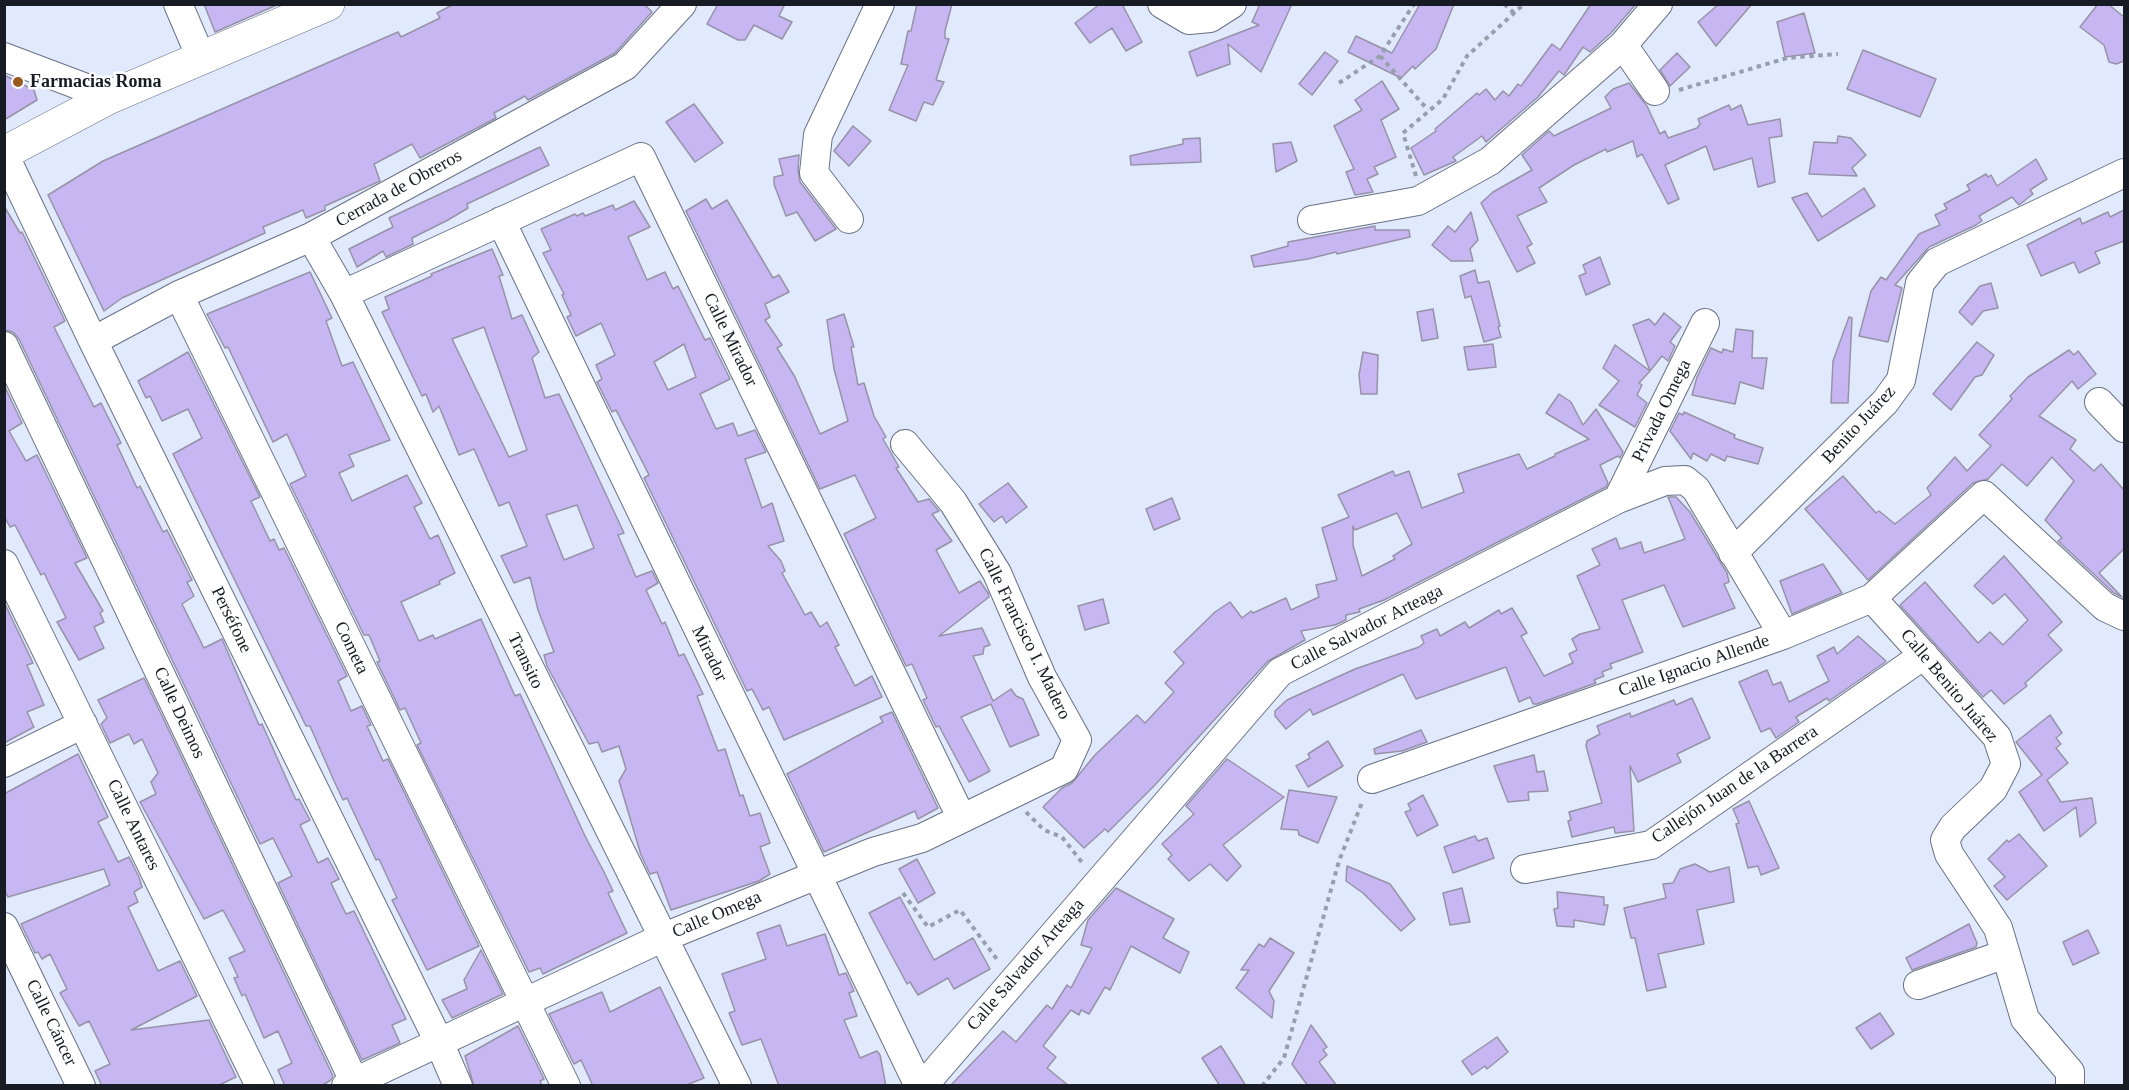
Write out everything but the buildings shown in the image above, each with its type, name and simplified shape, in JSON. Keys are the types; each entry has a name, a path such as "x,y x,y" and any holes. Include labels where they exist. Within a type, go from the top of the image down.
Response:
{"main road":[{"path":"4,153 110,97 202,60 328,4"}],"street":[{"path":"178,4 202,60"},
{"name":"Cerrada de Obreros","path":"93,341 179,295 311,237 625,66 682,4"},
{"path":"849,219 814,173 818,135 880,4"},
{"path":"1162,4 1189,20 1210,18 1232,4"},
{"path":"1312,220 1423,198 1490,161 1623,45 1658,4"},
{"path":"1623,45 1655,91"},
{"path":"4,57 110,97"},
{"name":"Perséfone","path":"4,153 93,341 440,1042 458,1086"},
{"name":"Calle Mirador","path":"344,294 641,157 961,817"},
{"name":"Benito Juárez","path":"1733,553 1885,402 1901,380 1920,283 1937,262 2124,173"},
{"name":"Mirador","path":"501,220 815,875 921,1086"},
{"name":"Transito","path":"311,237 344,294 737,1086"},
{"name":"Cometa","path":"179,295 566,1086"},
{"name":"Privada Omega","path":"1618,499 1705,323"},
{"name":"Calle Deimos","path":"4,346 350,1083"},
{"path":"2099,402 2124,428"},
{"name":"Calle Francisco I. Madero","path":"905,444 953,502 998,573 1042,677 1077,740"},
{"name":"Calle Salvador Arteaga","path":"921,1086 1280,672 1618,499 1665,481 1685,480 1696,489 1783,635"},
{"name":"Calle Ignacio Allende","path":"1372,779 1783,635 1872,598 1984,495 2105,607 2124,616"},
{"name":"Calle Antares","path":"4,564 260,1086"},
{"name":"Calle Benito Juárez","path":"1872,598 1996,737 2006,764 1993,789 1953,827 1945,840 1949,854 1998,928 2025,1019 2070,1072 2070,1086"},
{"name":"Callejón Juan de la Barrera","path":"1525,869 1651,845 1924,655"},
{"path":"4,763 83,724"},
{"name":"Calle Omega","path":"350,1083 662,938 873,852 922,838 961,817 1064,769 1077,740"},
{"name":"Calle Cáncer","path":"4,927 81,1086"},
{"path":"1918,985 2005,954"}],"path":[{"path":"1339,82 1380,56 1414,4"},
{"path":"1504,4 1515,14"},
{"path":"1423,198 1403,133 1443,99 1467,56 1524,4"},
{"path":"1655,91 1678,91 1787,58 1839,54"},
{"path":"1380,56 1428,110"},
{"path":"1262,1086 1284,1058 1339,861 1372,779"},
{"path":"1009,794 1044,830 1062,837 1077,858 1100,878"},
{"path":"903,893 928,927 960,910 996,959 1017,975"}],"place":[{"name":"Farmacias Roma","path":"18,82"}]}
